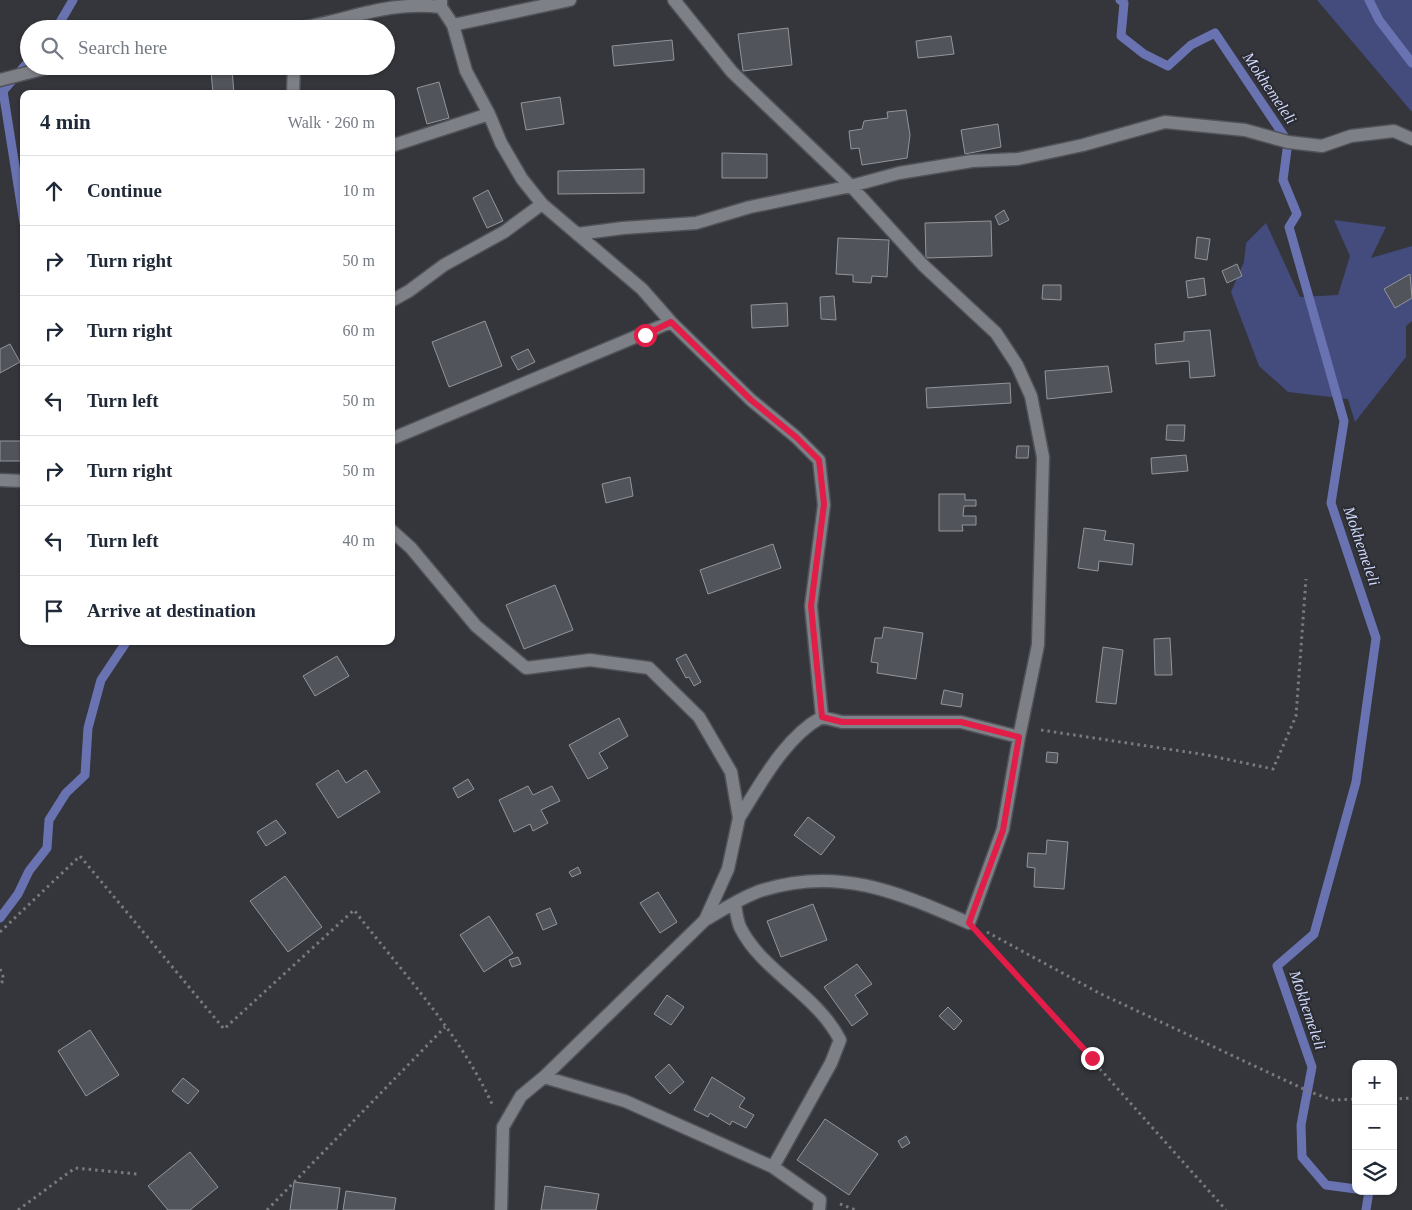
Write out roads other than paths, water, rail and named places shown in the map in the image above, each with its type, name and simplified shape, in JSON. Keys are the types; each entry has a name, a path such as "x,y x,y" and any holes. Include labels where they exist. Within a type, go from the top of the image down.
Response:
{"street":[{"path":"453,25 570,0"},
{"path":"501,1210 503,1127 521,1096 544,1077 705,920 762,890 816,880 856,882 909,897 969,923 1003,830 1019,737 1038,646 1043,457 1031,396 1017,365 996,333 922,265 851,186 732,72 674,0"},
{"path":"331,20 388,6 441,3 453,25 466,71 489,114 501,143 522,179 542,204 642,289 671,322 751,400 796,437 819,460 824,504 811,606 822,717"},
{"path":"0,80 20,75"},
{"path":"293,90 294,75"},
{"path":"395,145 489,114"},
{"path":"577,234 624,228 696,223 750,207 851,186 899,173 972,161 1018,159 1083,145 1165,122 1245,130 1288,142 1322,146 1351,136 1394,131 1412,139"},
{"path":"395,298 409,291 444,265 504,232 542,204"},
{"path":"395,438 671,322"},
{"path":"0,480 20,481"},
{"path":"395,534 411,548 476,626 526,668 590,660 649,668 699,717 731,772 738,818 728,869 705,920"},
{"path":"738,818 772,767 807,725 822,717 842,722 961,722 1019,737"},
{"path":"734,904 739,926 754,949 812,1001 833,1026 840,1040 831,1063 773,1167"},
{"path":"544,1077 625,1101 773,1167 820,1200 819,1210"}],"waterway":[{"path":"61,20 73,0"},
{"name":"Mokhemeleli","path":"1120,0 1124,3 1121,36 1144,54 1168,66 1191,45 1215,33 1288,142 1283,180 1297,214 1289,227 1344,421 1331,503 1376,638 1356,782 1314,934 1277,966 1312,1067 1301,1125 1302,1157 1326,1185 1352,1188"},
{"path":"1369,0 1379,20 1412,63"},
{"path":"20,71 3,91 20,198"},
{"path":"0,918 18,894 29,871 47,848 49,820 66,793 85,775 88,728 101,680 124,645"},
{"name":"Mokhemeleli","path":"1366,1210 1368,1195"}]}
